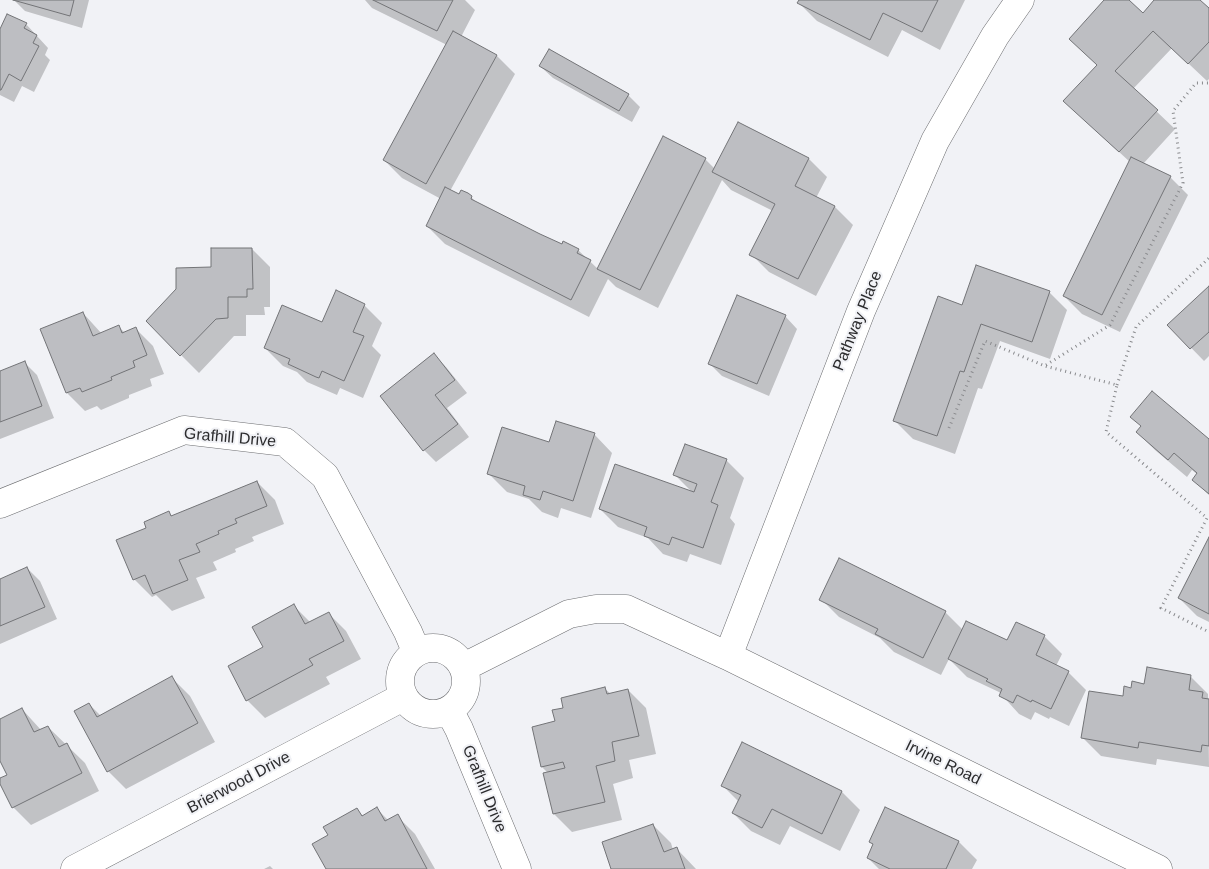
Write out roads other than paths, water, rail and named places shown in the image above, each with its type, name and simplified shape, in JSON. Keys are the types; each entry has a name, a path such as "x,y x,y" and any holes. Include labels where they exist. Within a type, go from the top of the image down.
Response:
{"street":[{"name":"Pathway Place","path":"728,656 861,311 935,141 995,36 1020,0"},
{"name":"Grafhill Drive","path":"0,504 184,430 285,442 325,476 408,632 416,651"},
{"name":"Irvine Road","path":"464,667 569,614 596,609 626,609 728,656 1158,869"},
{"path":"438,648 448,651 464,667 466,677 462,696 457,704 449,710 439,714 429,714 419,711 403,697 399,677 402,667 416,651 438,648"},
{"name":"Brierwood Drive","path":"75,869 403,697"},
{"name":"Grafhill Drive","path":"449,710 459,729 517,869"}]}
